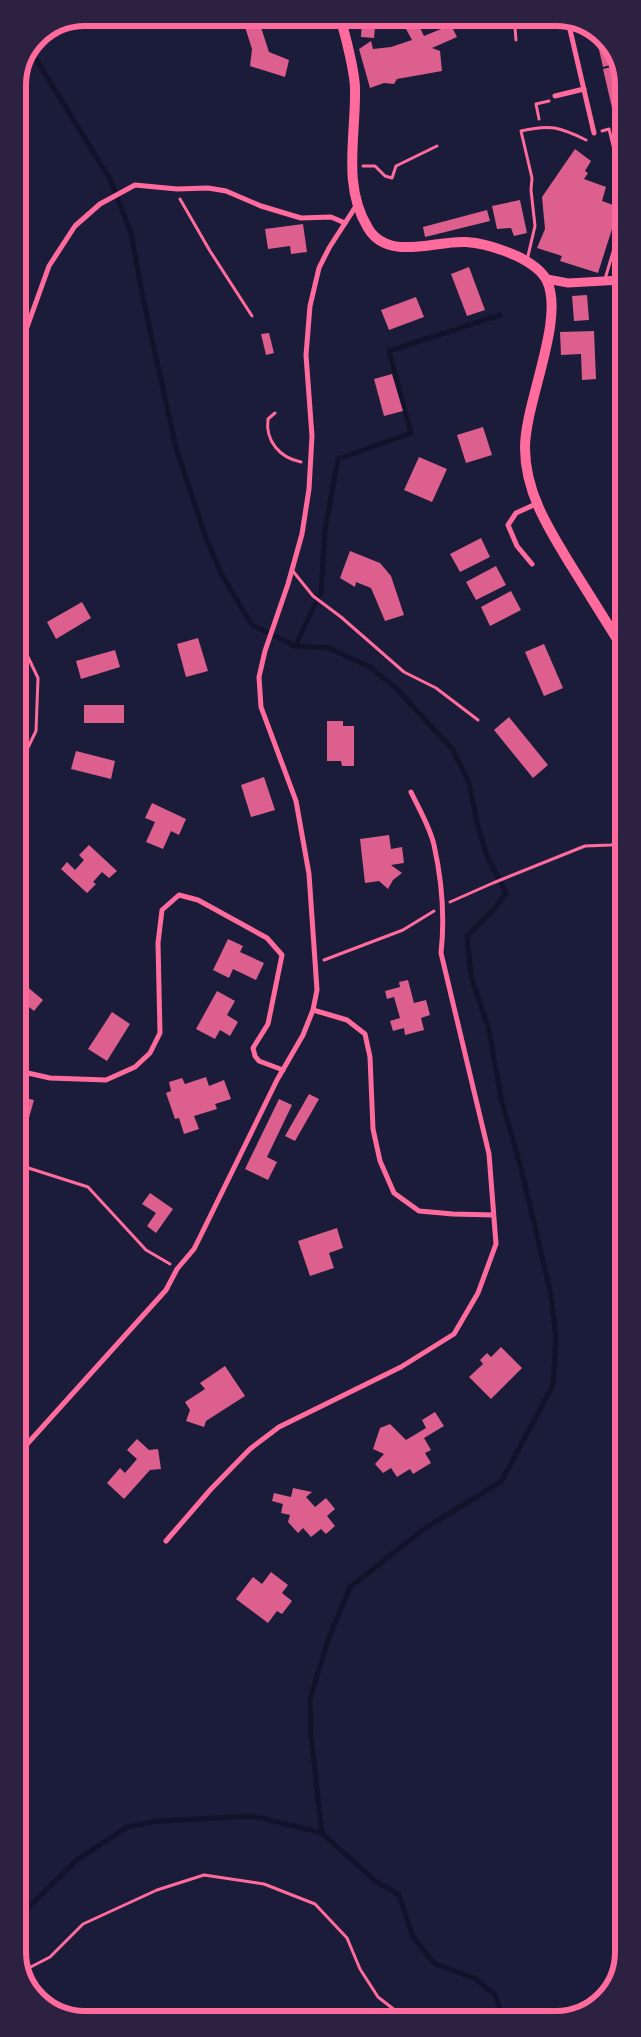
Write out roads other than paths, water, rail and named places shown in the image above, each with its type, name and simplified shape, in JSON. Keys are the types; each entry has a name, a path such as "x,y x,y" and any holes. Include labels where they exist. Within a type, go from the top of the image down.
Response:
{"main road":[{"path":"342,26 355,87 352,168 356,206 368,230 377,241 400,247 468,242 499,248 527,261 546,279 553,296 551,319 528,423 525,449 529,482 536,504 615,636"}],"street":[{"path":"570,28 594,133"},
{"path":"555,96 584,89"},
{"path":"26,330 49,266 74,226 100,204 135,185 177,189 208,188 226,191 261,206 302,218 331,217 345,223"},
{"path":"26,1445 166,1290 177,1269 194,1249 283,1070 304,1035 313,1010 317,990 309,874 296,801 261,707 259,677 302,534 309,489 312,436 306,355 310,306 319,268 356,206"},
{"path":"546,279 568,283 615,281"},
{"path":"532,564 516,546 508,525 516,513 536,504"},
{"path":"166,1541 211,1489 250,1449 279,1427 401,1367 454,1334 478,1293 496,1244 489,1154 441,953 444,906 434,844 411,792"},
{"path":"26,1073 50,1078 106,1080 135,1067 150,1053 160,1033 158,942 162,910 180,895 198,900 267,938 282,955 268,1024 253,1048 259,1062 283,1070"},
{"path":"313,1010 348,1020 366,1034 370,1057 373,1129 380,1161 394,1193 419,1212 493,1215"}],"lane":[{"path":"527,261 535,226 531,190 532,178 521,131 541,126 567,131 586,140"},
{"path":"604,282 615,248"},
{"path":"292,570 313,596 341,617 404,672 436,688 478,720"}],"waterway":[{"path":"34,56 110,179 131,233 144,303 176,448 206,538 222,575 252,625 295,646 329,648 370,667 396,688 453,750 469,783 478,827 487,856 506,893 495,908 467,936 471,976 489,1030 501,1098 521,1168 551,1295 556,1338 553,1385 501,1482 424,1529 350,1587 328,1640 310,1699 311,1736 322,1833 374,1880 399,1895 413,1937 435,1964 476,1979 495,1995 501,2011"},
{"path":"295,646 321,592 325,530 338,459 411,433 389,351 500,315"},
{"path":"26,1910 77,1860 127,1827 160,1821 252,1816 322,1833"}]}
